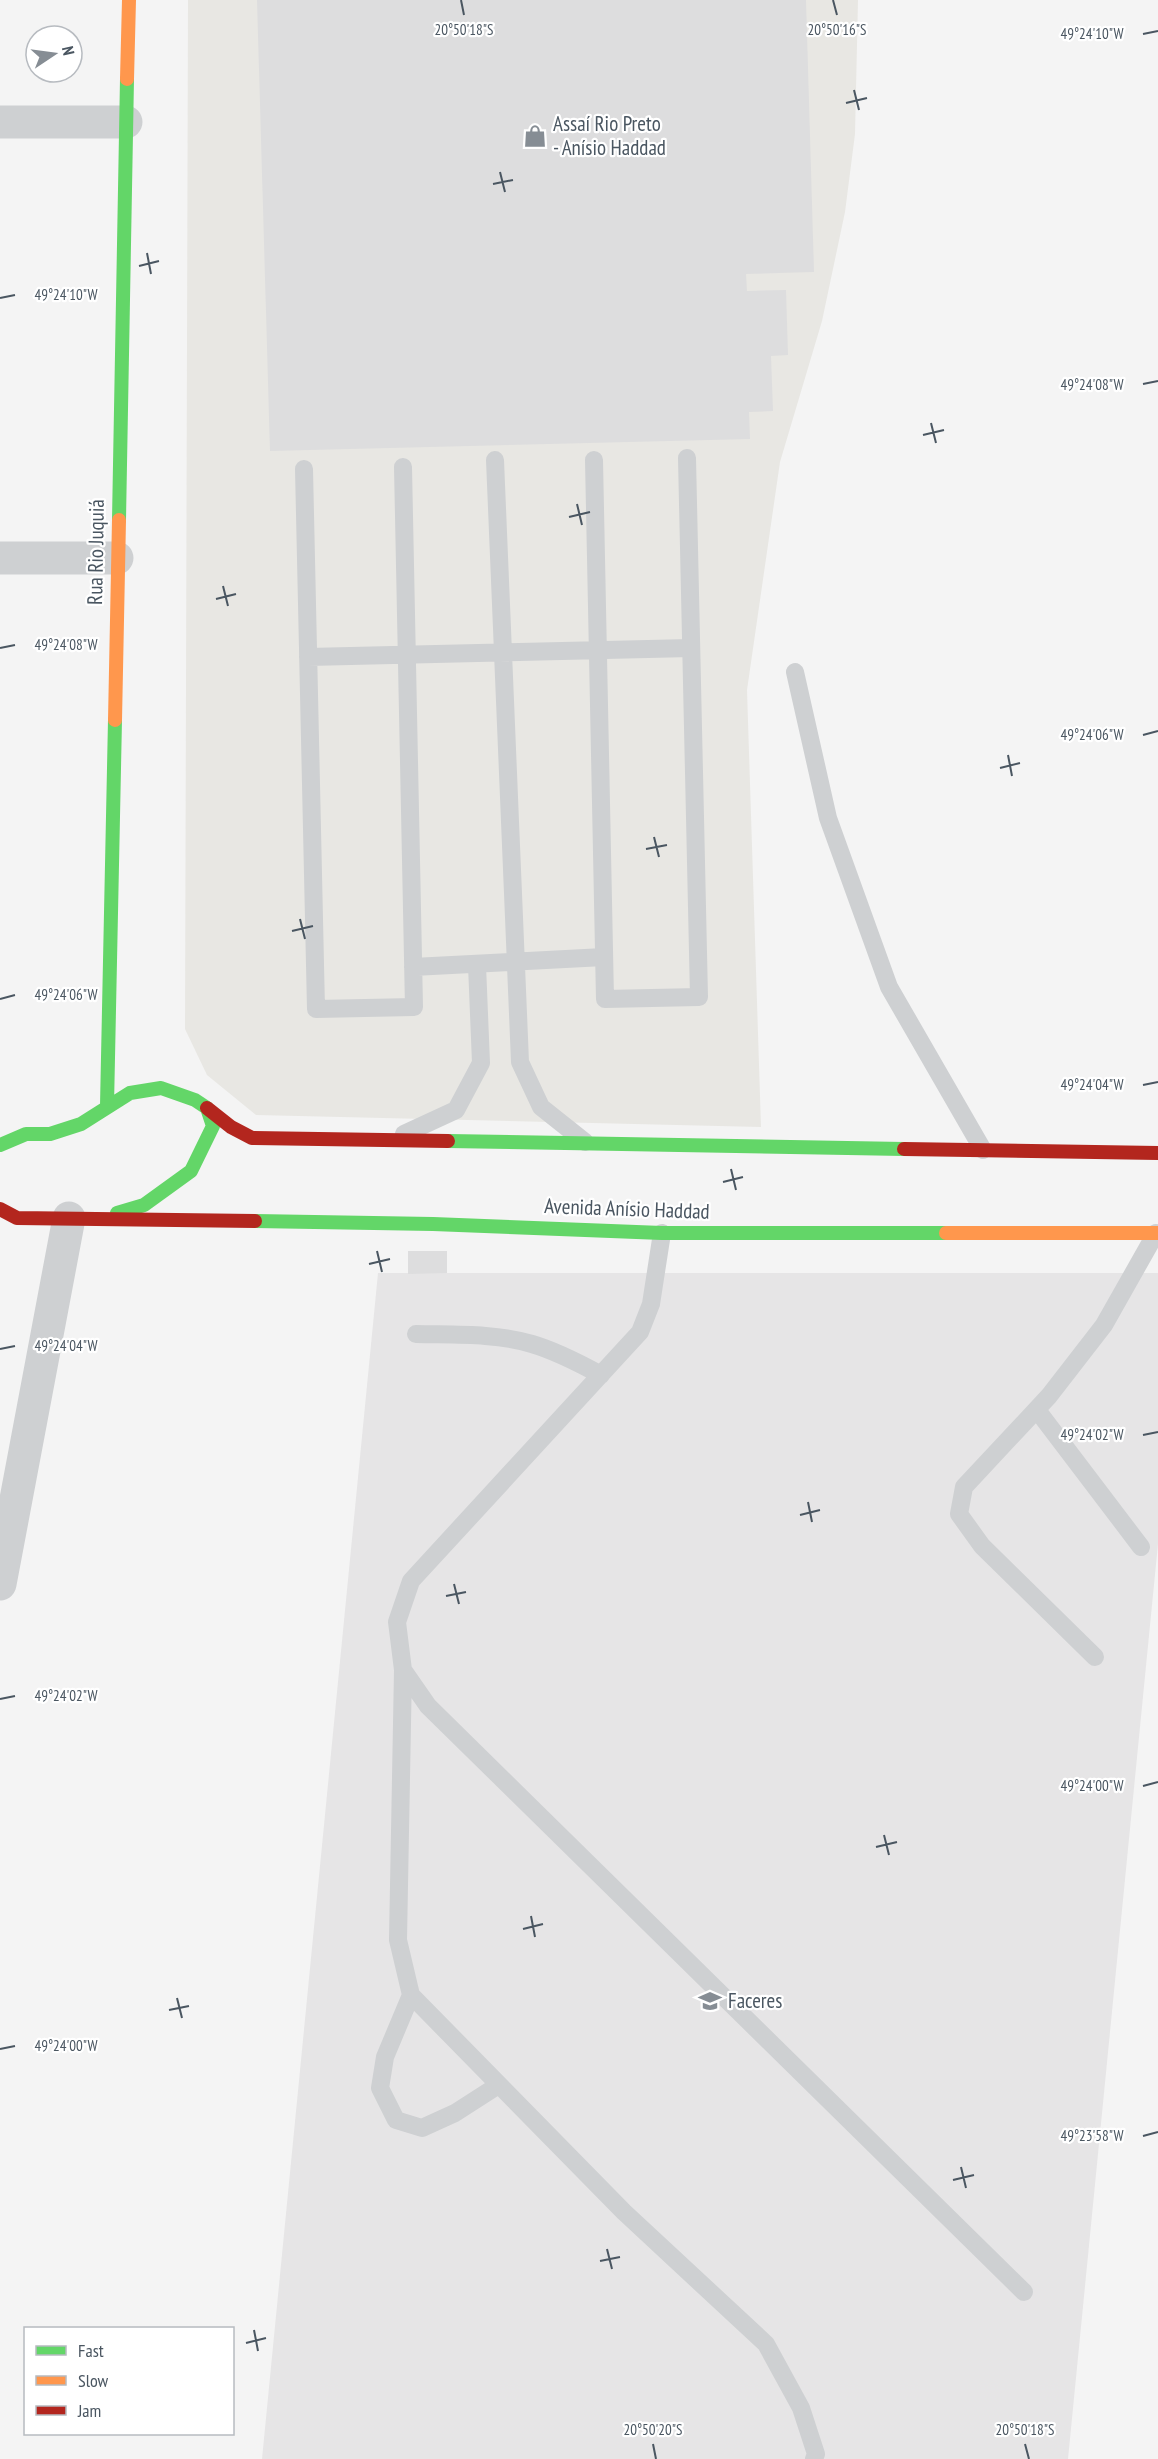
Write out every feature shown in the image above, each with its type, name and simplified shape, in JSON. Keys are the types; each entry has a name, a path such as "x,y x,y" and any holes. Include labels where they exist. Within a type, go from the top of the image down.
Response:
{"main road":[{"name":"Rua Rio Juquiá","path":"107,1106 129,0"},
{"path":"0,1134 50,1134 81,1124 130,1092 161,1088 195,1100 231,1127 252,1138 1158,1153"},
{"name":"Avenida Anísio Haddad","path":"82,1219 144,1205 192,1171 213,1126 207,1108"},
{"path":"0,1145 26,1134"},
{"name":"Avenida Anísio Haddad","path":"0,1209 17,1218"},
{"name":"Avenida Anísio Haddad","path":"0,1218 421,1224 662,1233 1157,1233"}],"street":[{"path":"0,122 126,122"},
{"path":"0,558 117,558"},
{"path":"0,1584 82,1219"}],"lane":[{"path":"594,460 605,999 699,997 687,458"},
{"path":"495,460 520,1062 541,1107 587,1143"},
{"path":"304,469 316,1009 414,1007 403,467"},
{"path":"308,657 691,648"},
{"path":"795,672 828,818 889,987 983,1150"},
{"path":"413,967 516,964 604,957"},
{"path":"390,1140 456,1110 481,1063 477,965"},
{"path":"662,1233 651,1304 640,1332 411,1581 397,1622 403,1670 398,1940 411,1995 497,2086 624,2212 766,2344 801,2408 816,2454 814,2459"},
{"path":"1095,1657 982,1546 959,1514 964,1487 1037,1410 1104,1325 1157,1233"},
{"path":"416,1334 471,1335 531,1344 563,1356 601,1375"},
{"path":"1037,1410 1141,1546"},
{"path":"403,1670 428,1706 1024,2292"},
{"path":"411,1995 385,2057 380,2088 396,2120 422,2128 455,2113 497,2086"}],"shaded area":[{"path":"188,0 858,0 855,134 845,212 822,321 780,462 747,690 761,1127 256,1115 207,1075 185,1029"},
{"name":"Faceres","path":"378,1273 1158,1273 1158,1544 1068,2459 262,2459"}],"building":[{"name":"Assaí Rio Preto - Anísio Haddad","path":"257,0 806,0 814,272 746,274 747,291 786,290 788,355 771,356 773,411 749,412 750,439 270,451"},
{"path":"408,1251 447,1251 447,1273 408,1274"}],"traffic: fast":[{"path":"119,520 127,79"},
{"path":"107,1106 115,720"},
{"path":"0,1145 26,1134 50,1134 81,1124 130,1093 161,1088 195,1100 207,1108 213,1126 191,1171 144,1205 117,1213"},
{"path":"448,1141 904,1149"},
{"path":"255,1221 433,1224 662,1233 946,1233"}],"traffic: slow":[{"path":"127,79 129,0"},
{"path":"115,720 119,520"},
{"path":"946,1233 1158,1233"}],"traffic: jam":[{"path":"207,1108 231,1127 252,1138 448,1141"},
{"path":"904,1149 1158,1153"},
{"path":"0,1209 17,1218 255,1221"}],"place":[{"name":"Assaí Rio Preto - Anísio Haddad","path":"535,136"},
{"name":"Faceres","path":"710,2001"}]}
